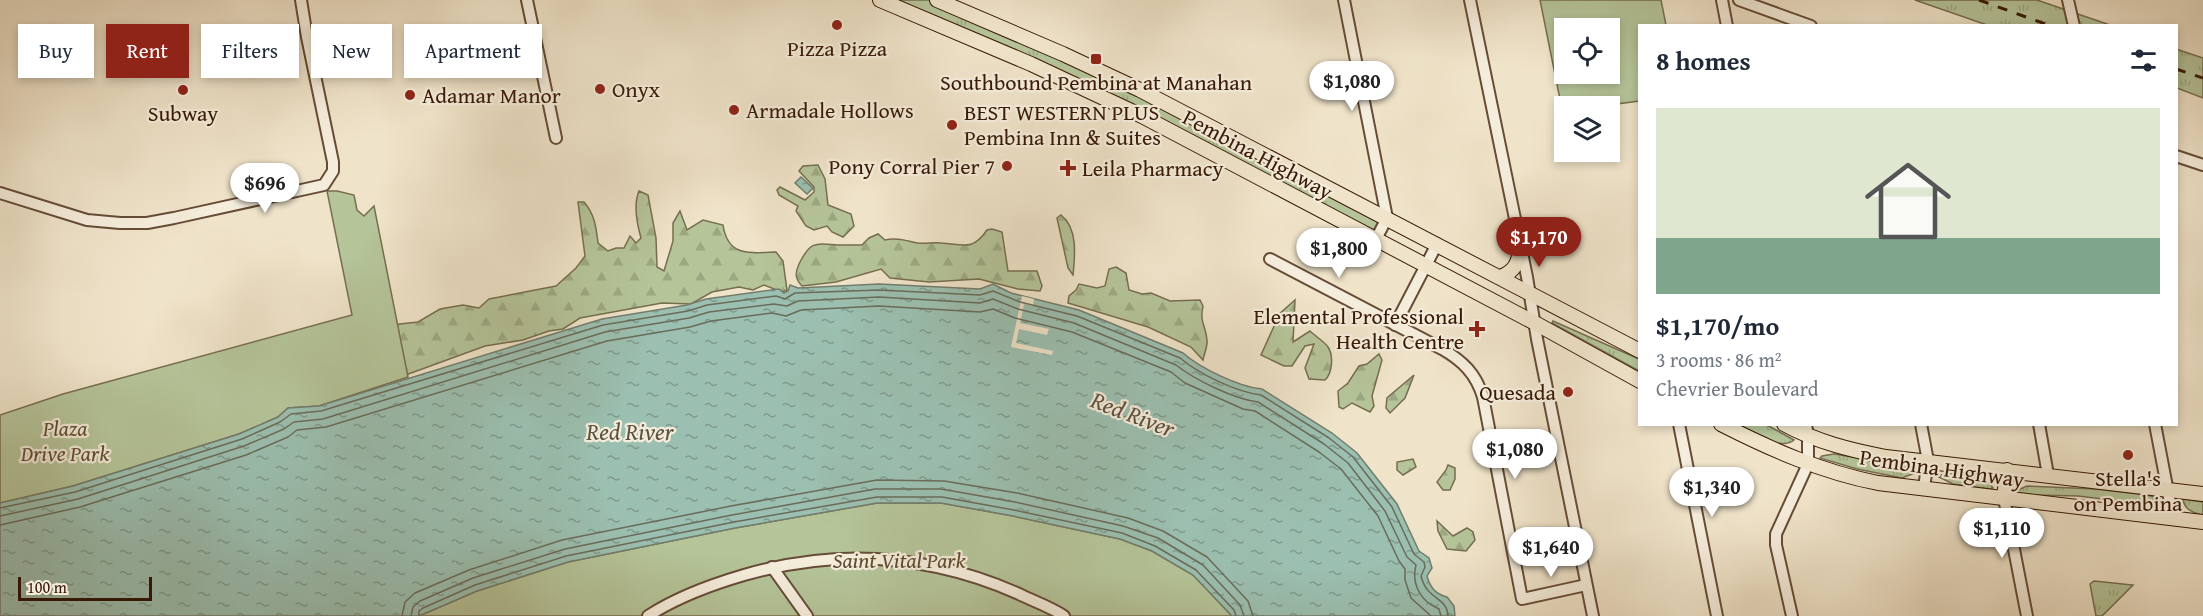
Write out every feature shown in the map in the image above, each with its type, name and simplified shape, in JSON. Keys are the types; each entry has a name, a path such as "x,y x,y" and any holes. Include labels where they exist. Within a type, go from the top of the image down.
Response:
{"main road":[{"name":"Pembina Highway","path":"880,0 1097,94 1535,323 1638,380"},
{"name":"Pembina Highway","path":"937,0 1116,79 1638,350"},
{"path":"1256,176 1267,156"},
{"path":"1500,277 1515,267 1520,249"},
{"name":"Pembina Highway","path":"1725,426 1808,464 1854,478 2203,522"},
{"name":"Pembina Highway","path":"1791,426 1851,450 1886,457 2203,494"},
{"path":"2004,498 2007,470"}],"street":[{"path":"0,193 87,220 129,223 174,218 324,185 333,171 333,162 301,0"},
{"path":"527,0 556,138"},
{"path":"1344,0 1387,218 1376,239"},
{"path":"1470,0 1593,616"},
{"path":"1722,0 1727,24"},
{"path":"1739,0 1805,24"},
{"path":"2068,0 2074,24"},
{"path":"2178,157 2203,165"},
{"path":"1395,325 1437,244"},
{"path":"1270,259 1455,356 1473,373 1479,383 1491,429 1522,599 1586,585"},
{"path":"1679,426 1717,616"},
{"path":"1922,426 1928,461 1924,488"},
{"path":"2039,426 2048,475"},
{"path":"2155,426 2173,518"},
{"path":"1792,616 1776,545 1776,534 1808,464 1807,431"},
{"path":"2004,498 2027,616"},
{"path":"648,616 704,588 772,567 806,561 851,558 891,559 921,563 975,576 1064,616"},
{"path":"772,567 807,616"}],"green space":[{"path":"880,0 937,0 1040,44 1387,217 1376,239 1144,118"},
{"path":"1540,0 1661,0 1666,24 1638,24 1638,101 1620,104 1620,96 1559,96 1557,84 1620,84 1620,18 1554,18 1554,69"},
{"path":"1915,0 2037,0 2107,24 1984,24"},
{"path":"2178,50 2203,58 2203,98 2178,88"},
{"path":"818,165 825,179 828,205 851,214 854,226 843,237 832,232 827,226 814,230 806,226 796,211 798,206 779,195 777,190 780,187 805,200 814,192 814,187 799,171 803,166"},
{"name":"Plaza Drive Park","path":"327,191 354,195 357,210 364,216 374,206 408,377 319,406 288,408 278,417 239,434 73,486 0,503 0,415 63,394 352,315"},
{"path":"639,191 648,195 656,238 657,267 664,271 673,241 673,223 680,211 687,230 703,220 723,225 730,243 741,251 776,252 783,261 787,290 782,292 764,285 753,290 739,287 712,292 691,304 662,303 580,318 563,329 523,340 485,346 403,376 391,325 418,322 440,309 463,305 479,308 489,299 556,286 576,268 585,256 578,202 584,202 588,207 594,221 598,243 608,251 624,248 630,236 636,243 641,238 636,208"},
{"path":"1061,215 1073,235 1075,251 1073,275 1068,268 1057,218"},
{"path":"987,230 1002,232 1008,271 1037,271 1042,286 1040,291 1018,289 979,279 929,282 890,278 881,269 836,282 802,286 796,276 806,251 818,244 862,245 869,238 878,234 885,240 967,245 977,241"},
{"path":"1116,267 1126,273 1129,290 1142,294 1151,293 1170,301 1200,300 1203,306 1202,320 1207,342 1203,360 1191,347 1148,327 1068,303 1069,296 1079,284 1097,288 1105,286 1109,269"},
{"path":"1295,300 1293,342 1310,331 1327,345 1331,355 1331,365 1325,380 1309,379 1305,368 1314,344 1305,346 1292,366 1284,366 1261,355 1276,317"},
{"path":"1553,321 1638,359 1638,370 1552,323"},
{"path":"1379,354 1382,360 1372,396 1374,406 1370,412 1352,403 1343,409 1339,407 1338,391 1348,383 1359,366 1367,364"},
{"path":"1414,375 1405,398 1390,413 1386,408 1387,398"},
{"path":"1741,426 1769,426 1794,440 1781,444"},
{"path":"1834,454 1890,463 1915,473 1902,478 1857,469 1820,458"},
{"path":"1413,459 1416,467 1403,475 1397,470 1397,462"},
{"path":"1448,465 1455,468 1455,479 1450,490 1443,490 1437,482"},
{"path":"1955,472 1976,475 1993,488 1953,484 1939,477"},
{"path":"2027,486 2096,489 2147,495 2154,497 2154,500 2144,504 2078,496 2013,492"},
{"path":"2183,499 2203,502 2203,515 2187,508"},
{"name":"Saint Vital Park","path":"877,503 941,503 1120,539 1152,551 1193,575 1232,616 419,616 477,591 568,562 735,528"},
{"path":"1437,521 1453,536 1467,528 1473,532 1475,540 1466,551 1447,549 1438,531"},
{"path":"2094,581 2133,585 2102,616 2096,616 2090,584"}],"water":[{"path":"801,177 813,188 807,194 795,183"},
{"name":"Red River","path":"879,284 980,289 993,284 1011,293 1079,310 1183,353 1199,365 1231,381 1262,389 1332,433 1357,453 1397,504 1419,551 1429,558 1432,568 1427,576 1430,584 1436,592 1447,597 1454,606 1455,616 1232,616 1193,575 1152,551 1120,539 941,503 877,503 735,528 568,562 477,591 419,616 0,616 0,503 73,486 239,434 278,417 288,408 319,406 602,319 687,305 706,299 779,289 784,293 788,291 790,285 798,288"}],"pier":[{"path":"1022,296 1034,299 1033,306 1024,304 1020,323 1049,329 1047,335 1019,329 1016,343 1053,351 1052,355 1011,347"}],"railway":[{"path":"1979,0 2045,24"},
{"path":"2178,70 2203,78"}],"place":[{"name":"Pizza Pizza","path":"837,25"},
{"name":"Southbound Pembina at Manahan","path":"1096,59"},
{"name":"Onyx","path":"600,89"},
{"name":"Subway","path":"183,90"},
{"name":"Adamar Manor","path":"410,95"},
{"name":"Armadale Hollows","path":"734,110"},
{"name":"BEST WESTERN PLUS Pembina Inn & Suites","path":"952,125"},
{"name":"Pony Corral Pier 7","path":"1007,166"},
{"name":"Leila Pharmacy","path":"1068,168"},
{"name":"Elemental Professional Health Centre","path":"1477,329"},
{"name":"Quesada","path":"1568,392"},
{"name":"Stella's on Pembina","path":"2128,455"}]}
